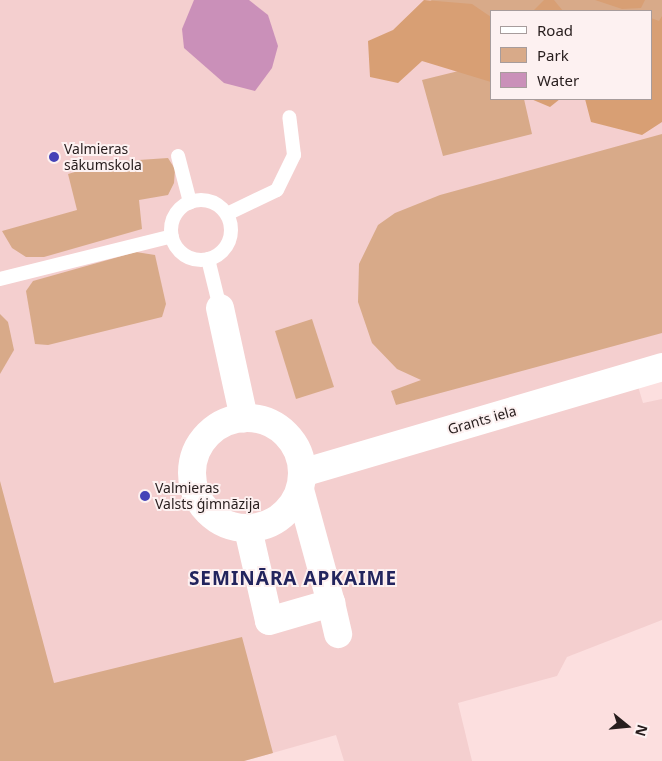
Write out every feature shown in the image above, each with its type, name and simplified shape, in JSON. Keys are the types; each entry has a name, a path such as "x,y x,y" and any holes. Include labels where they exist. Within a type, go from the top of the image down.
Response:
{"street":[{"path":"220,308 244,418"},
{"name":"Grants iela","path":"301,482 662,367"},
{"path":"301,482 280,518 248,529 215,518 203,506 192,471 206,436 221,425 244,418 256,417 290,438 301,482 331,603 338,634"},
{"path":"248,529 269,621 331,603"}],"lane":[{"path":"227,214 277,190 294,155 289,117"},
{"path":"178,156 190,202"},
{"path":"208,260 181,253 172,236 175,216 190,202 210,202 227,214"},
{"path":"208,260 229,242 227,214"},
{"path":"0,279 172,236"},
{"path":"208,260 220,308"}],"shaded area":[{"path":"0,0 430,0 490,100 652,100 662,65 662,376 637,383 643,403 662,399 662,620 567,657 557,676 458,703 472,761 344,761 336,735 244,761 0,761"},
{"path":"424,0 472,4 490,16 490,82 422,61 398,83 370,77 368,41 393,30"},
{"path":"544,0 554,0 562,10 534,10"},
{"path":"595,0 645,0 641,8 622,9"},
{"path":"662,16 662,122 642,135 591,122 585,100 652,100 652,18 659,21"},
{"path":"533,100 559,100 550,107"}],"green space":[{"path":"430,0 662,0 662,65 652,69 652,10 490,10 490,35"},
{"path":"490,63 490,100 524,100 532,134 443,156 422,80"},
{"path":"662,134 662,333 396,405 391,391 421,380 397,369 372,343 358,302 359,264 378,225 395,213 440,195"},
{"path":"168,158 175,169 174,183 168,195 139,200 142,229 44,257 26,257 12,248 2,231 77,210 68,174 109,162"},
{"path":"136,252 155,255 166,304 162,317 48,345 35,344 26,291 33,281"},
{"path":"0,314 8,322 14,350 0,374"},
{"path":"312,319 334,387 296,399 275,331"},
{"path":"0,481 54,683 242,637 273,753 244,761 0,761"}],"water":[{"path":"194,0 249,0 268,15 278,46 272,68 255,91 224,83 184,48 182,29"}],"place":[{"name":"Valmieras sākumskola","path":"54,157"},
{"name":"Valmieras Valsts ģimnāzija","path":"145,496"}],"district":[{"name":"SEMINĀRA APKAIME","path":"293,579"}]}
